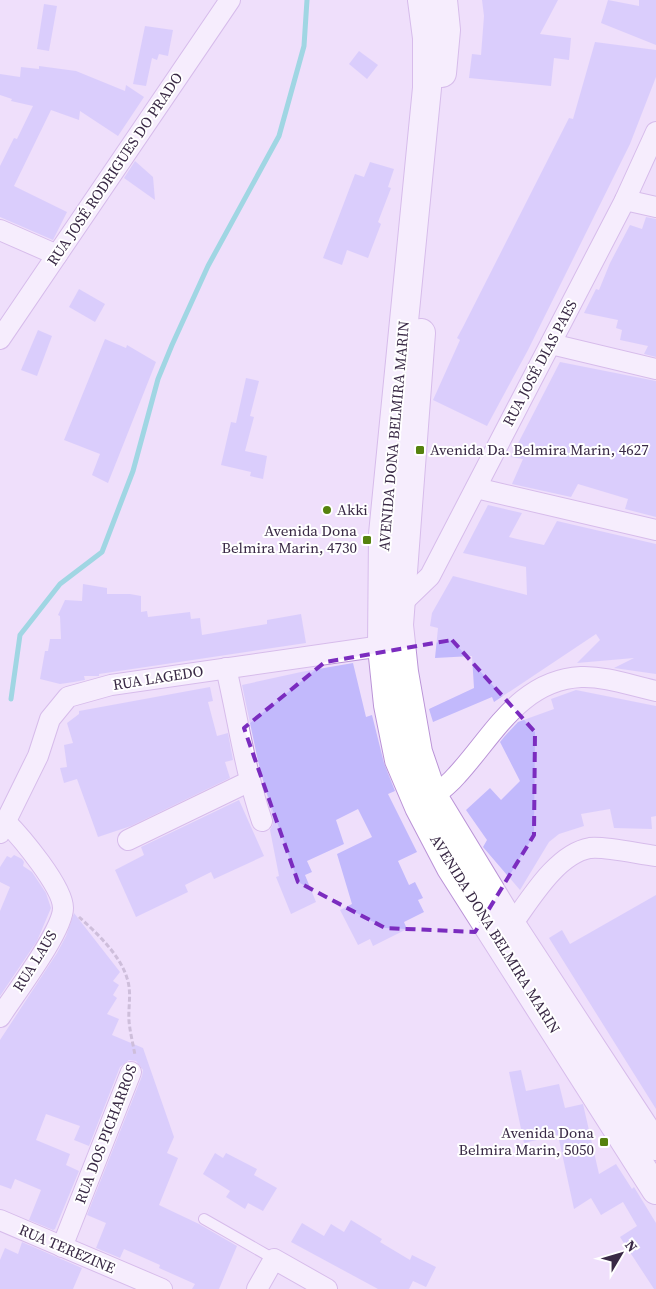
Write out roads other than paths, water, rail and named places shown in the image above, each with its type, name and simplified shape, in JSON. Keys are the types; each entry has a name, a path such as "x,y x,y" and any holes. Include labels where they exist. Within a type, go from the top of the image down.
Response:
{"main road":[{"name":"AVENIDA DONA BELMIRA MARIN","path":"401,593 383,534 427,88 426,38 422,0"},
{"name":"AVENIDA DONA BELMIRA MARIN","path":"443,0 446,30 401,593 391,645 418,752 426,802 656,1190"},
{"name":"AVENIDA DONA BELMIRA MARIN","path":"505,934 656,1146"}],"street":[{"name":"RUA JOSÉ RODRIGUES DO PRADO","path":"0,339 230,0"},
{"name":"RUA JOSÉ DIAS PAES","path":"401,593 430,576 625,200 656,132"},
{"path":"625,200 656,207"},
{"path":"0,230 57,255"},
{"path":"550,344 656,369"},
{"path":"476,488 656,530"},
{"name":"RUA LAGEDO","path":"3,828 38,756 50,720 68,697 111,685 391,645"},
{"path":"226,668 239,725 248,782 262,821"},
{"path":"426,802 459,774 506,715 518,704 556,682 582,677 596,678 656,691"},
{"path":"128,840 248,782"},
{"name":"RUA LAUS","path":"0,1017 56,929 63,908 62,902 35,856 3,828"},
{"path":"505,934 559,864 572,854 591,848 656,856"},
{"name":"RUA DOS PICHARROS","path":"62,1247 131,1072"},
{"name":"RUA TEREZINE","path":"0,1220 162,1289"},
{"path":"258,1289 274,1259 327,1289"}],"lane":[{"path":"204,1219 274,1259"}],"waterway":[{"path":"11,699 20,635 60,584 102,552 133,471 158,379 172,345 208,266 279,136 304,46 307,0"}],"place":[{"name":"Avenida Da. Belmira Marin, 4627","path":"420,450"},
{"name":"Akki","path":"327,510"},
{"name":"Avenida Dona Belmira Marin, 4730","path":"367,540"},
{"name":"Avenida Dona Belmira Marin, 5050","path":"604,1142"}]}
